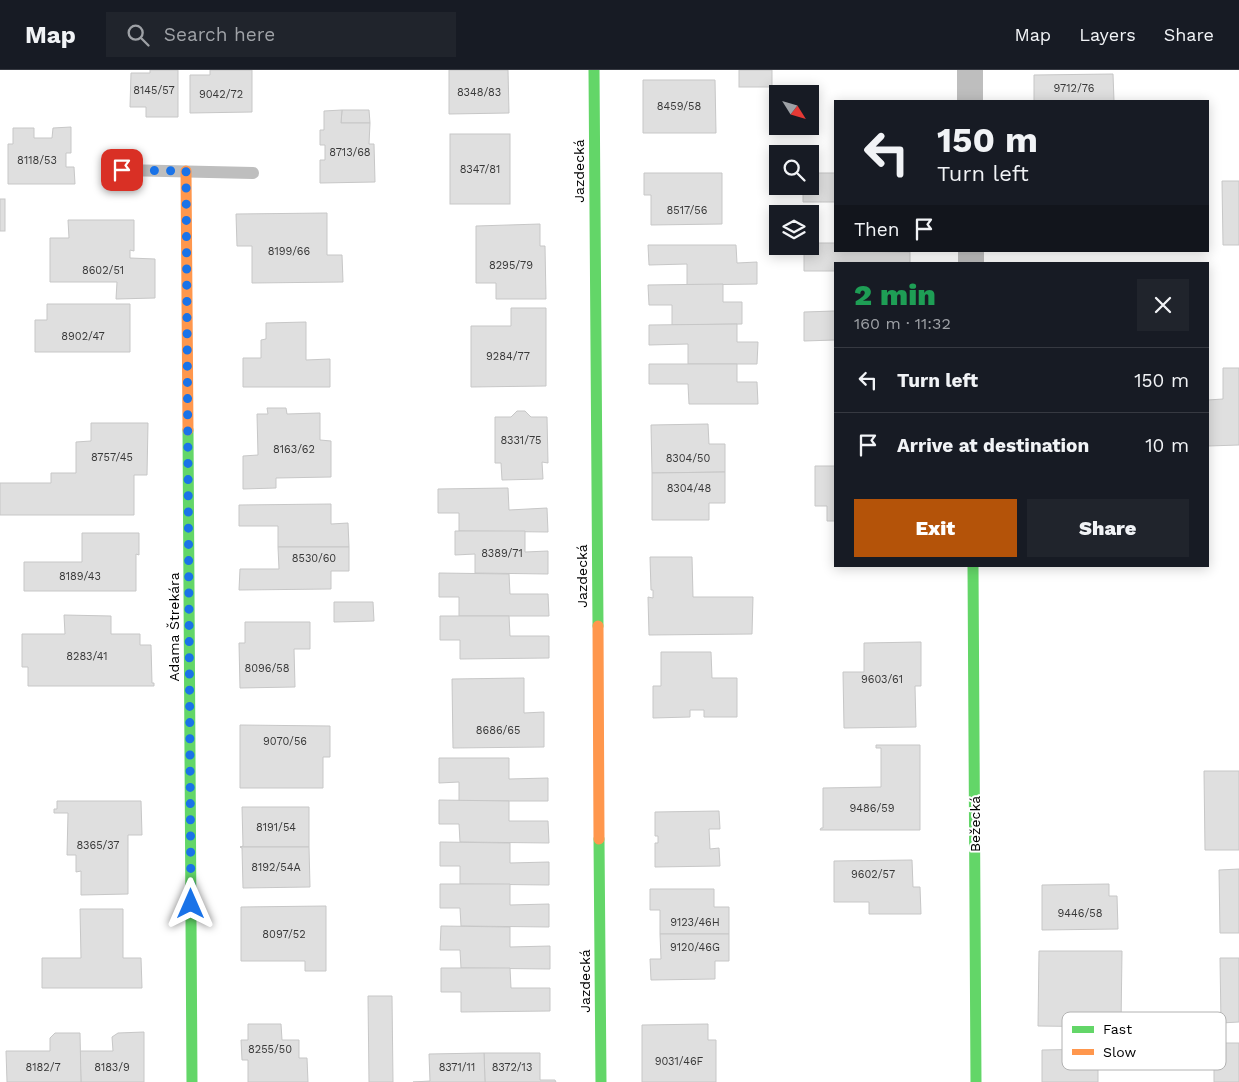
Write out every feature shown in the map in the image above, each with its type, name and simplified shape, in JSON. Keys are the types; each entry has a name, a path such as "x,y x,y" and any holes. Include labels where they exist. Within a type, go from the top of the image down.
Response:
{"street":[{"name":"Jazdecká","path":"594,70 601,1082"},
{"path":"970,70 970,100"},
{"name":"Adama Štrekára","path":"186,171 192,1082"},
{"name":"Bežecká","path":"973,567 976,1082"}],"lane":[{"path":"122,170 253,173"}],"building":[{"path":"150,70 178,70 178,117 146,117 146,107 130,107 131,73 150,73"},
{"path":"210,70 252,70 252,112 190,113 190,75 210,75"},
{"path":"449,70 508,70 509,113 449,114"},
{"path":"739,70 772,70 772,85 769,85 769,87 739,87"},
{"path":"1113,74 1114,100 1034,100 1034,75"},
{"path":"643,80 715,80 716,133 643,133"},
{"path":"342,110 369,110 370,123 341,123"},
{"path":"342,110 341,123 370,123 369,144 374,144 375,182 320,183 320,160 325,160 325,145 320,145 320,130 324,130 324,111"},
{"path":"71,127 71,153 66,153 66,167 74,167 75,184 8,184 8,144 13,144 13,128 34,128 34,138 52,138 53,128"},
{"path":"450,134 510,134 510,204 450,204"},
{"path":"644,173 722,173 722,224 651,225 651,195 644,195"},
{"path":"819,173 834,173 834,202 803,202 803,195 819,195"},
{"path":"1222,181 1239,181 1239,245 1223,245"},
{"path":"0,199 5,199 5,231 0,231"},
{"path":"327,213 327,255 342,255 343,282 252,283 252,246 237,246 236,214"},
{"path":"68,220 134,220 134,251 130,250 130,258 155,259 155,298 116,299 117,282 50,282 50,238 69,238"},
{"path":"540,224 540,246 545,246 546,299 496,299 496,283 476,283 476,226"},
{"path":"819,243 834,243 834,252 910,252 910,262 834,262 834,271 804,271 804,255 819,255"},
{"path":"648,245 736,245 737,263 757,262 757,284 687,285 687,264 649,265"},
{"path":"723,284 723,302 742,302 742,324 672,325 672,305 649,305 648,285"},
{"path":"47,304 130,304 130,352 35,352 35,320 47,320"},
{"path":"511,308 546,308 546,386 471,387 471,326 511,326"},
{"path":"834,311 834,340 804,341 804,312"},
{"path":"306,322 306,360 330,359 330,387 243,387 243,358 261,358 261,340 266,339 266,323"},
{"path":"737,324 737,342 758,342 757,364 688,364 688,344 649,345 649,325"},
{"path":"649,364 737,364 737,382 757,382 758,404 689,404 688,384 649,384"},
{"path":"1223,368 1239,368 1239,445 1209,446 1209,400 1223,399"},
{"path":"267,408 286,408 287,414 320,413 320,440 331,441 331,477 276,478 276,488 243,489 243,456 258,455 257,414 268,414"},
{"path":"517,411 525,411 531,417 547,417 548,463 542,462 543,479 502,480 501,463 495,463 495,417 511,417"},
{"path":"91,423 148,423 147,475 134,475 134,515 0,515 0,483 51,483 51,473 76,473 76,442 91,441"},
{"path":"708,424 709,444 725,444 725,472 652,473 651,425"},
{"path":"815,466 834,466 834,521 827,521 827,506 815,506"},
{"path":"725,472 725,503 709,503 709,520 652,520 652,473"},
{"path":"508,488 509,510 547,508 548,532 459,531 459,513 438,513 438,489"},
{"path":"331,504 331,524 348,523 349,547 278,547 278,526 239,526 239,505"},
{"path":"455,531 525,531 525,552 548,551 548,574 475,573 475,554 455,555"},
{"path":"82,533 139,533 139,555 136,554 136,591 24,591 24,562 82,562"},
{"path":"278,547 349,547 349,571 331,571 331,589 239,590 240,569 279,569"},
{"path":"650,557 692,557 693,597 753,597 752,634 649,635 648,597 653,598"},
{"path":"439,573 509,574 510,594 548,594 549,616 459,616 459,597 439,597"},
{"path":"334,602 373,602 374,621 334,622"},
{"path":"64,615 111,616 111,634 140,634 140,645 151,645 152,683 154,683 154,686 28,686 28,667 22,667 22,634 65,634"},
{"path":"440,616 509,616 510,636 549,636 549,658 460,659 460,640 440,640"},
{"path":"245,622 310,622 310,649 294,649 295,687 240,688 239,643 245,643"},
{"path":"921,642 921,686 915,686 916,727 844,728 843,672 864,672 864,643"},
{"path":"661,652 711,652 712,678 737,678 737,717 704,717 704,710 690,710 690,717 653,718 653,686 661,686"},
{"path":"524,678 524,713 544,712 544,747 453,748 452,679"},
{"path":"240,725 330,726 330,757 323,757 323,788 240,788"},
{"path":"876,745 920,745 920,830 820,830 823,828 823,788 881,787 881,748 876,748"},
{"path":"439,758 509,758 509,779 548,778 548,801 459,801 459,782 439,783"},
{"path":"1204,771 1239,771 1239,850 1205,850"},
{"path":"439,800 509,801 509,821 548,821 549,843 460,842 459,824 439,824"},
{"path":"57,801 141,801 142,835 128,835 128,894 81,895 81,871 76,872 76,855 67,855 68,813 54,813 54,809 57,809"},
{"path":"242,807 309,807 309,847 240,847 243,846"},
{"path":"719,811 720,829 709,829 710,849 719,848 720,866 655,867 655,843 658,843 658,836 655,836 655,812"},
{"path":"440,842 510,843 510,863 549,862 549,885 460,884 460,866 440,866"},
{"path":"240,847 309,847 310,887 243,888 242,848"},
{"path":"912,860 913,887 920,887 921,914 869,914 869,902 834,902 834,861"},
{"path":"1239,869 1239,933 1220,933 1219,870"},
{"path":"440,884 510,884 510,905 549,904 549,927 461,926 460,908 440,908"},
{"path":"1109,884 1109,896 1117,896 1118,929 1042,930 1042,885"},
{"path":"650,889 714,889 714,907 729,907 729,934 660,934 660,910 650,910"},
{"path":"326,906 326,971 305,971 305,961 241,961 241,907"},
{"path":"80,909 123,909 123,958 141,958 142,988 42,988 42,958 81,958"},
{"path":"441,926 510,927 510,947 550,946 550,969 461,968 460,950 440,950"},
{"path":"660,934 729,934 729,961 715,961 715,979 651,980 650,959 661,959"},
{"path":"1039,951 1122,951 1121,1012 1062,1012 1062,1026 1038,1026"},
{"path":"1220,958 1239,958 1239,1022 1226,1023 1226,1012 1221,1012"},
{"path":"441,968 510,968 511,988 550,988 550,1011 461,1012 461,992 441,992"},
{"path":"368,996 392,996 393,1082 369,1082"},
{"path":"248,1024 281,1024 282,1040 299,1040 299,1058 307,1058 308,1082 248,1082 248,1060 242,1060 241,1040 248,1040"},
{"path":"708,1024 708,1040 716,1040 716,1082 642,1082 642,1025"},
{"path":"144,1032 144,1082 81,1082 80,1051 113,1051 112,1037 118,1033"},
{"path":"55,1033 80,1033 81,1082 7,1082 6,1051 50,1051 50,1038"},
{"path":"1226,1043 1239,1043 1239,1082 1214,1082 1214,1070 1226,1070"},
{"path":"1042,1050 1062,1050 1062,1070 1098,1070 1098,1082 1042,1082"},
{"path":"484,1053 540,1053 540,1080 555,1080 556,1082 485,1082"},
{"path":"484,1053 485,1082 413,1082 430,1081 429,1054"}],"traffic: fast":[{"path":"594,70 598,626"},
{"path":"188,430 192,1082"},
{"path":"973,567 976,1082"},
{"path":"599,839 601,1082"}],"traffic: slow":[{"path":"186,171 188,430"},
{"path":"598,626 599,839"}],"route":[{"path":"122,170 186,171 191,904"}]}
